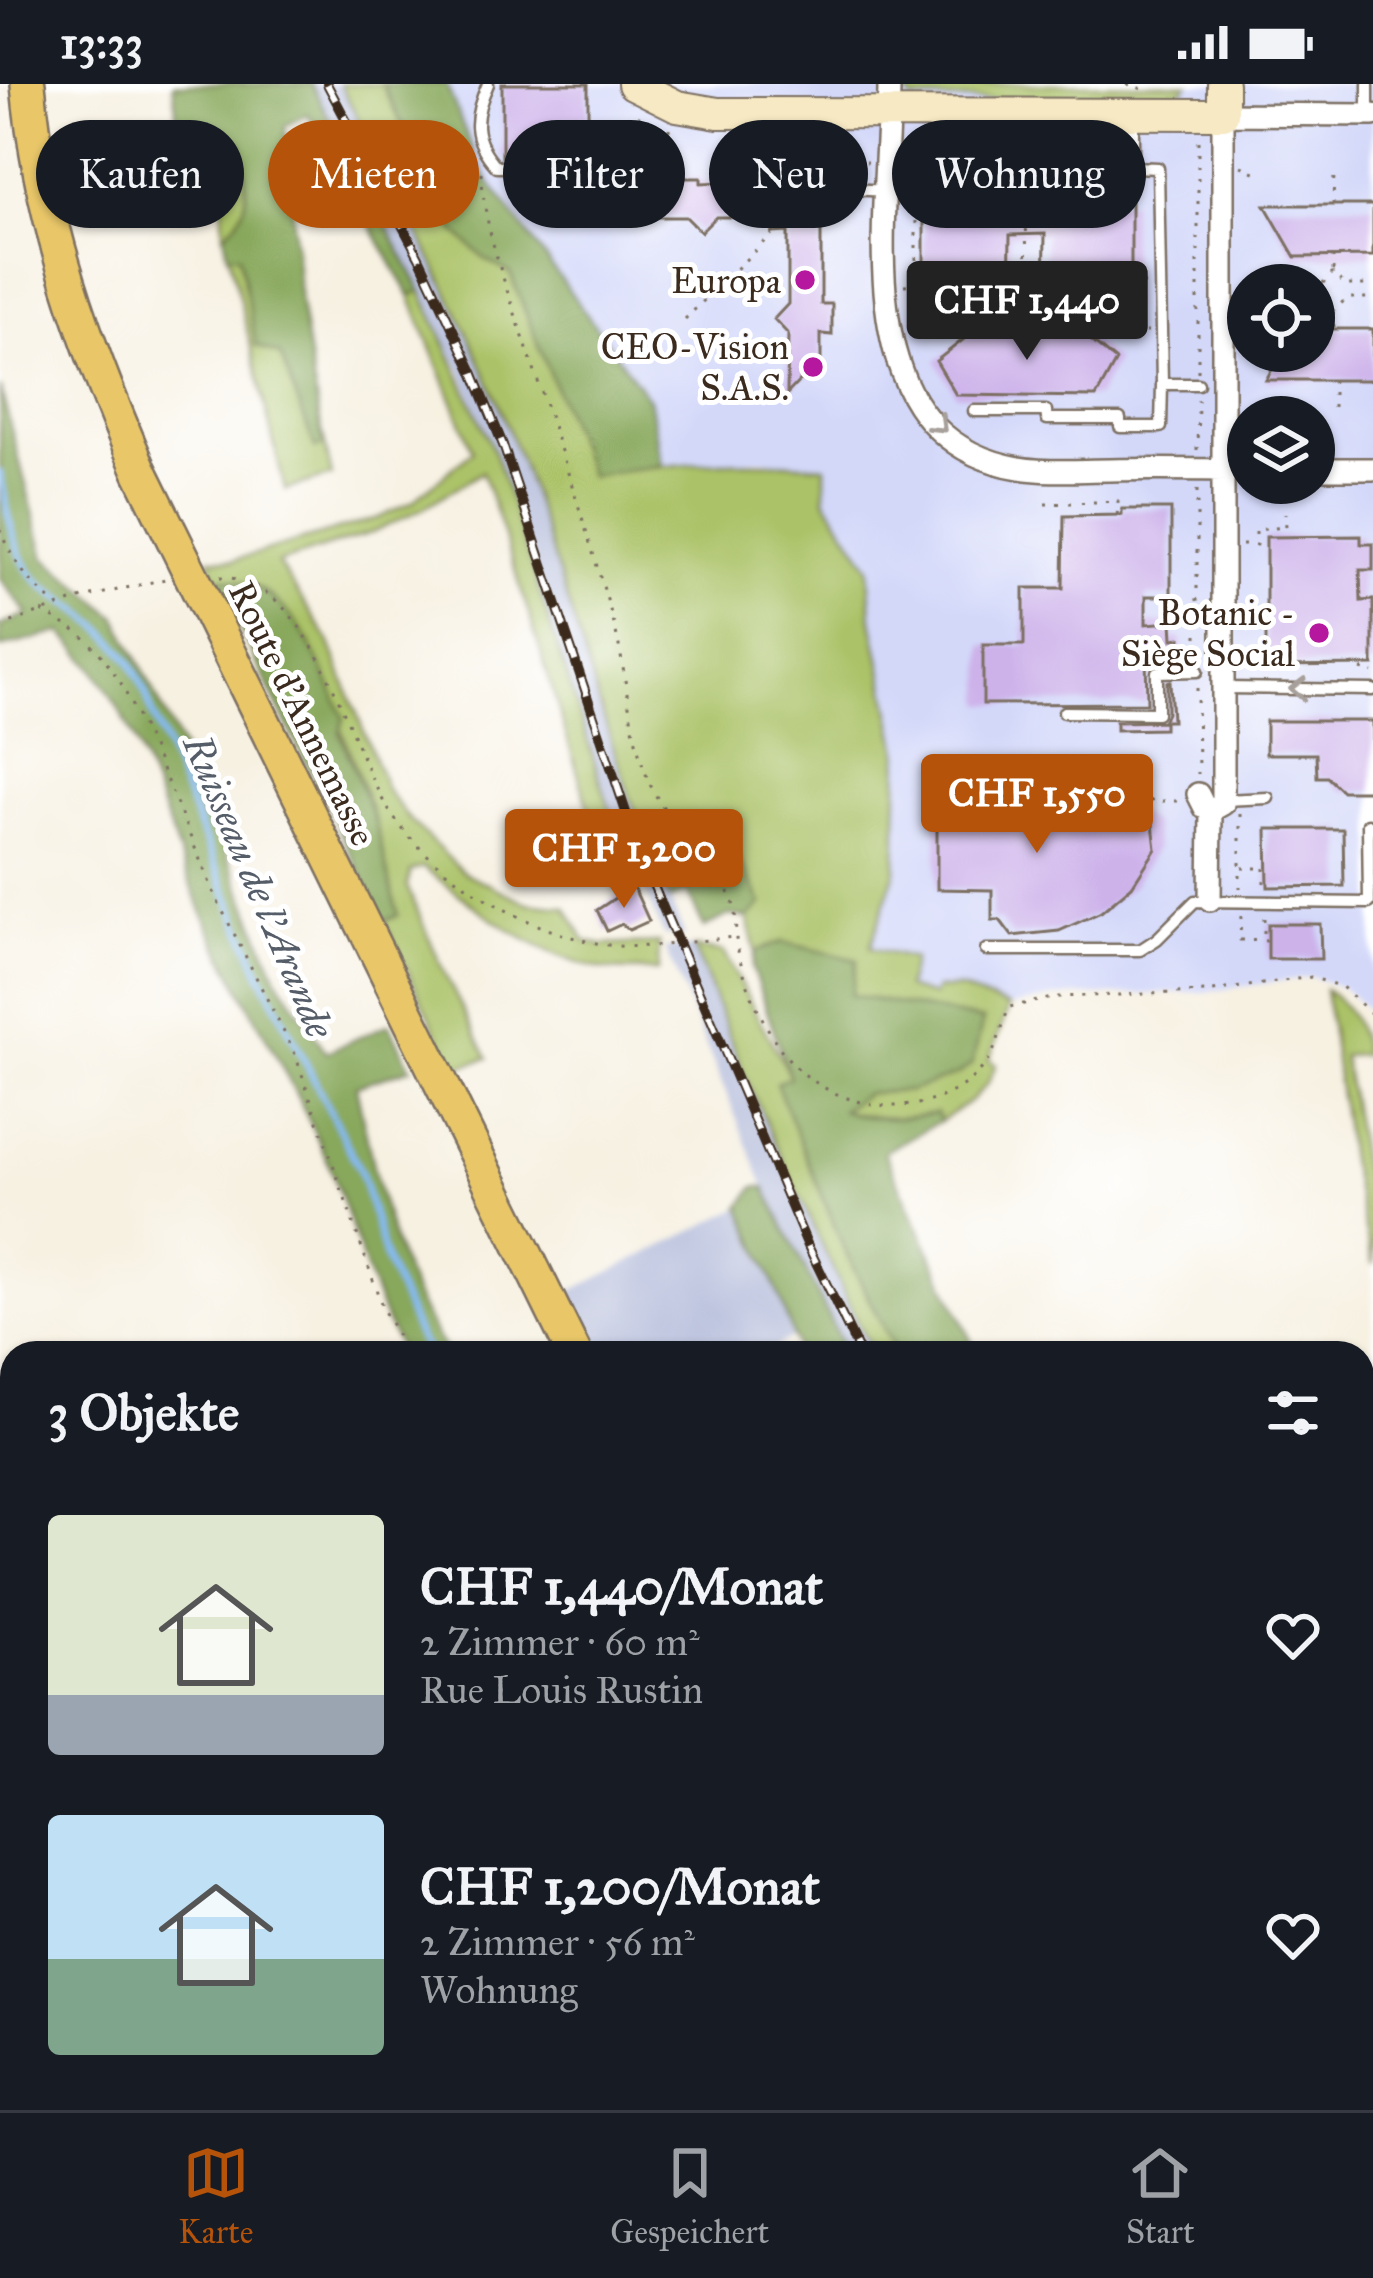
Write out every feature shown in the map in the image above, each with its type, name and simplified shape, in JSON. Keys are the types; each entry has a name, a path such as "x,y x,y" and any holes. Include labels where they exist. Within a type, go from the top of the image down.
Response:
{"main road":[{"name":"Route d'Annemasse","path":"28,84 47,210 71,299 105,390 192,577 568,1341"}],"street":[{"path":"634,84 677,106 702,112 815,113 889,99 982,115 1132,115 1215,104 1371,115"},
{"path":"889,99 888,333 908,389 945,433 992,460 1048,470 1227,470"},
{"path":"1210,900 1222,679 1215,104"},
{"path":"1198,384 1222,385"},
{"path":"1335,470 1373,470"},
{"path":"1197,670 1222,679"}],"lane":[{"path":"488,84 474,125 485,154 503,167"},
{"path":"1368,84 1371,115"},
{"path":"815,113 815,120"},
{"path":"982,115 982,120"},
{"path":"1132,115 1132,120"},
{"path":"974,411 1046,411 1047,419 1120,418 1120,427 1161,427 1158,167 1146,167"},
{"path":"868,190 887,191"},
{"path":"1162,384 1198,384"},
{"path":"1064,712 1157,712 1157,672 1197,670"},
{"path":"1222,679 1373,690"},
{"path":"1215,801 1268,798"},
{"path":"986,950 1133,951 1151,944 1186,907 1210,900 1369,903 1368,824"}],"path":[{"path":"485,154 482,182 488,217 611,612 637,745 657,797 729,894 736,937 755,998 782,1052 802,1073 835,1095 884,1107 938,1098 989,1061 1009,1007 1037,1000 1206,992 1311,977 1342,987 1373,1015"},
{"path":"868,162 888,162"},
{"path":"1234,163 1257,173"},
{"path":"1333,205 1334,172"},
{"path":"885,286 916,284 918,228"},
{"path":"1027,228 1027,322"},
{"path":"685,320 773,233"},
{"path":"1333,256 1333,264"},
{"path":"1009,272 1045,272"},
{"path":"1335,275 1345,285 1373,285"},
{"path":"1130,284 1152,284"},
{"path":"1335,308 1347,298 1373,298"},
{"path":"888,333 956,333 992,316 1027,312 1056,315 1098,332 1153,332"},
{"path":"966,328 970,335"},
{"path":"1084,335 1088,328"},
{"path":"1333,380 1333,396"},
{"path":"1045,504 1118,501 1118,518"},
{"path":"1222,544 1256,545 1256,530 1286,527 1286,513"},
{"path":"0,529 8,551 37,590 57,605"},
{"path":"0,626 82,598 192,577 251,583 293,618 317,657 391,813 422,847 480,895 528,922 602,945 736,937"},
{"path":"42,611 79,633 99,652 129,701 211,885 295,1054 369,1270 398,1341"},
{"path":"1361,669 1373,674"},
{"path":"962,759 962,770"},
{"path":"927,770 991,770 992,800 1215,801 1240,868 1240,940 1268,940"},
{"path":"1072,801 1073,775"},
{"path":"991,778 1021,776"},
{"path":"1116,801 1117,776"},
{"path":"1240,868 1268,868"}],"shaded area":[{"path":"311,84 340,84 359,120 330,120"},
{"path":"446,84 1373,84 1373,1015 1341,987 1311,977 1206,992 1057,997 1009,1007 960,989 933,996 905,988 870,949 896,871 899,752 872,619 869,567 825,498 825,467 760,459 662,465 649,399 523,228 685,228 685,120 503,120 503,201 479,165 479,120 461,120"},
{"path":"386,228 416,228 479,357 552,546 600,707 648,847 685,936 664,936 610,810 495,454 461,371"},
{"path":"665,948 694,948 750,1087 868,1341 840,1341 765,1187"},
{"path":"741,1207 779,1295 791,1338 587,1341 565,1294"}],"green space":[{"path":"173,84 311,84 330,120 311,120 308,114 296,120 268,120 268,228 294,228 300,304 324,446 315,448 280,355 256,346 239,254 228,255 224,234 230,228 244,228 244,120 177,120"},
{"path":"340,84 382,84 400,120 359,120"},
{"path":"382,84 446,84 461,120 400,120"},
{"path":"901,84 1188,84 1175,100 912,100"},
{"path":"479,165 503,201 503,228 523,228 649,399 662,465 590,476 510,273 486,260 455,231 479,228"},
{"path":"372,228 388,228 421,290 410,296"},
{"path":"416,228 454,228 486,260 510,273 590,476 707,463 825,466 825,498 869,566 872,619 899,752 896,871 870,948 913,959 906,988 933,996 936,989 960,989 1009,1007 989,1060 996,1065 988,1083 940,1121 936,1113 888,1118 841,1110 867,1093 909,1091 983,1020 850,995 856,960 782,942 755,952 748,918 762,904 695,847 679,853 659,874 532,493 494,393"},
{"path":"238,253 300,304 332,476 285,490 229,255"},
{"path":"421,290 495,454 610,810 637,877 615,888 482,472 374,532 278,563 329,641 386,789 408,818 463,872 528,903 566,907 585,941 659,943 658,971 608,970 577,963 529,942 423,867 411,871 407,886 488,1058 454,1068 384,921 397,915 376,824 310,643 293,618 251,583 215,578 210,558 234,560 378,518 412,502 473,451 410,296"},
{"path":"0,387 45,557 117,617 195,775 276,975 326,1052 389,1024 411,1068 356,1086 400,1258 441,1341 396,1341 318,1139 212,932 127,724 87,661 61,632 0,648 0,626 28,614 0,579"},
{"path":"215,578 241,581 263,591 282,606 312,648 344,718 340,733 376,824 398,915 384,921"},
{"path":"732,845 762,904 748,918 729,915 704,928 687,891 670,900 659,874 692,850"},
{"path":"782,942 857,960 851,995 983,1020 972,1064 959,1074 909,1091 867,1093 842,1110 889,1118 936,1113 940,1121 884,1152 971,1341 890,1341 843,1247 776,1083 790,1077 752,968 755,952"},
{"path":"694,948 723,952 791,1078 777,1083 843,1247 890,1341 867,1341 859,1326 750,1087"},
{"path":"1325,990 1347,1010 1362,1045 1363,1055 1343,1056 1373,1227 1373,1265 1349,1160"},
{"path":"755,1187 765,1187 840,1341 794,1341 741,1207"}],"building":[{"path":"502,84 588,84 588,120 503,120 502,157"},
{"path":"685,178 701,178 701,183 709,183 709,224 701,232 686,217"},
{"path":"1265,205 1373,205 1373,256 1295,257"},
{"path":"773,228 821,228 821,304 832,304 832,335 821,334 821,376 804,376 787,394 788,334 774,319 788,304 788,232 773,233"},
{"path":"924,228 1131,228 1131,309 1127,314 1106,314 1102,299 1044,299 1045,234 1010,235 1009,299 952,299 949,315 927,315"},
{"path":"1046,322 1087,337 1116,361 1096,397 956,395 936,361 969,335 987,328"},
{"path":"1335,329 1373,329 1373,380 1266,380 1270,372 1335,372"},
{"path":"1122,509 1171,509 1171,596 1146,596 1146,624 1172,622 1173,639 1181,638 1181,655 1146,655 1147,703 983,704 983,645 1024,645 1024,588 1063,588 1064,516 1122,515"},
{"name":"Botanic - Siège Social","path":"1361,536 1361,544 1373,544 1373,570 1360,570 1361,601 1373,600 1373,665 1266,666 1266,537"},
{"path":"1170,681 1172,721 1164,721 1164,729 1116,730 1116,722 1163,721"},
{"path":"1266,721 1373,721 1373,791 1342,791 1327,777 1317,777 1316,754 1266,754"},
{"path":"937,774 988,774 988,822 1014,807 1134,809 1153,824 1156,849 1132,886 1101,912 1059,931 1012,936 1000,920 992,920 992,890 937,889"},
{"path":"1267,829 1343,829 1344,886 1268,887"},
{"path":"633,886 649,921 629,930 622,924 607,931 597,910"},
{"path":"1268,924 1320,924 1321,959 1268,959"}],"waterway":[{"name":"Ruisseau de l'Arande","path":"0,473 14,536 29,570 112,639 139,679 262,977 360,1170 387,1264 421,1341"}],"railway":[{"path":"327,84 420,259 473,372 503,445 640,854 808,1246 854,1341"}],"place":[{"name":"Europa","path":"805,280"},
{"name":"CEO-Vision S.A.S.","path":"813,367"},
{"name":"Botanic - Siège Social","path":"1319,633"}]}
